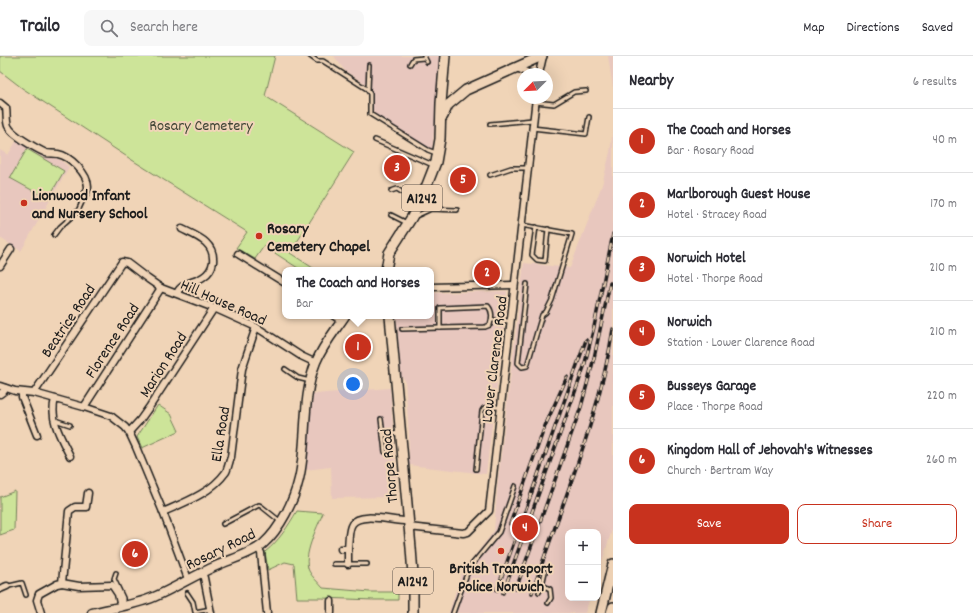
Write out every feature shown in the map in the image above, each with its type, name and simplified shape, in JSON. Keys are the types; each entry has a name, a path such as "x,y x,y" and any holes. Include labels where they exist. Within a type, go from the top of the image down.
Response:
{"main road":[{"name":"A1242","path":"387,267 389,253 419,204 438,154 445,56"},
{"name":"A1242","path":"443,81 444,87 450,93 466,90 542,56"},
{"name":"A1242","path":"441,120 448,105 466,90"},
{"name":"Thorpe Road","path":"390,319 389,344 400,433 413,575 414,613"},
{"path":"601,613 613,564"},
{"path":"611,613 613,607"}],"street":[{"path":"540,68 542,56"},
{"path":"0,103 6,108 8,126 11,130 48,153 59,154 65,157 80,168 88,186 87,191 81,200"},
{"name":"Lower Clarence Road","path":"348,549 352,524 356,520 362,518 372,518 463,533 468,532 489,511 535,104"},
{"path":"177,293 181,287 207,274 212,266 213,259 213,253 208,244 182,229"},
{"path":"0,266 11,249"},
{"path":"238,254 282,282"},
{"name":"Hill House Road","path":"122,262 128,263 161,288 214,308 256,327 301,356 316,363"},
{"name":"Beatrice Road","path":"34,394 35,390 122,262"},
{"path":"434,287 514,285"},
{"name":"Florence Road","path":"84,407 161,288"},
{"name":"Marion Road","path":"129,432 140,420 214,308"},
{"name":"Rosary Road","path":"92,613 154,597 202,572 258,548 272,535 281,522 299,479 304,446 310,381 324,346 343,319"},
{"name":"Ella Road","path":"164,512 202,494 216,483 226,471 231,457 242,369 256,327"},
{"path":"0,394 4,391 3,387 22,393 55,398 111,416 125,427 129,432 164,512 188,579"},
{"path":"22,393 22,397 37,435"},
{"path":"55,398 54,413 57,428 70,456"},
{"path":"62,583 69,511 75,507 86,507 88,492"},
{"path":"258,548 261,553 267,613"},
{"path":"341,549 348,549 348,564"},
{"path":"202,572 211,611"},
{"path":"41,613 37,600 39,594 57,584 62,583 79,586 112,585 118,594 122,606"},
{"path":"0,589 7,586"},
{"path":"331,601 331,613"}],"lane":[{"path":"310,56 323,62 368,90"},
{"path":"410,64 413,59 424,57 427,62"},
{"path":"369,65 368,90 370,94 370,114 428,150 438,154"},
{"path":"553,104 574,92 586,91"},
{"path":"532,128 586,134 588,117"},
{"path":"490,124 533,120"},
{"path":"374,140 434,166"},
{"path":"490,175 511,168 527,168"},
{"path":"391,191 397,189 419,204"},
{"path":"54,235 60,227 78,211 84,199 81,200"},
{"path":"391,215 410,220 431,209 457,210"},
{"path":"521,225 572,234 552,300 546,312 542,315 527,366 522,367 518,363 527,284"},
{"path":"536,227 532,255 537,260 545,261 548,229"},
{"path":"402,329 484,327 490,325 492,320 492,311 488,306 440,308 440,328"},
{"path":"492,320 510,321"},
{"path":"285,369 298,378 310,381"},
{"path":"476,469 482,411 487,407 500,408"},
{"path":"382,419 385,452"},
{"path":"55,420 70,425"},
{"path":"383,435 400,433"},
{"path":"453,613 468,568 499,532 515,486"},
{"path":"223,524 258,505 281,522"},
{"path":"334,564 367,564"},
{"path":"539,592 546,572"},
{"path":"116,573 114,579 123,598 122,606"},
{"path":"7,586 22,582 26,595"},
{"path":"606,593 613,583"},
{"path":"542,585 550,589 551,598 548,603"},
{"path":"187,594 193,602 195,613 211,611"}],"shaded area":[{"path":"334,56 439,56 439,83 432,151 374,115 369,86 345,71"},
{"path":"608,56 613,56 613,88"},
{"path":"613,131 613,527 601,565 601,529 565,529 565,601 589,601 585,613 449,613 461,574 494,531 498,480 524,263 570,268 602,185 610,152"},
{"name":"Lionwood Infant and Nursery School","path":"17,140 41,155 59,159 69,167 21,251 0,238 0,150 8,155"},
{"path":"507,291 486,474 409,465 409,433 405,380 401,377 396,319 434,319 434,293"},
{"path":"390,388 398,497 332,498 331,467 305,470 313,394"}],"green space":[{"name":"Rosary Cemetery","path":"0,56 275,56 265,96 354,152 290,253 311,267 296,267 264,246 255,259 236,248 247,232 132,160 22,88 0,71"},
{"path":"27,149 64,171 48,199 10,178"},
{"path":"158,405 171,414 179,431 142,448 137,437"},
{"path":"15,491 14,530 0,535 0,497"},
{"path":"297,511 323,513 311,542 307,565 310,573 323,588 370,592 398,592 398,600 297,598 294,564 285,562 268,570 265,552 287,528"}],"railway":[{"path":"503,593 584,367 594,327 613,234"},
{"path":"516,589 581,407 594,358 610,283"},
{"path":"532,593 589,429 607,363 613,329"},
{"path":"497,590 586,340"},
{"path":"510,524 545,426 567,377"}],"place":[{"name":"Norwich Hotel","path":"397,168"},
{"name":"Busseys Garage","path":"463,180"},
{"name":"Lionwood Infant and Nursery School","path":"24,203"},
{"name":"Rosary Cemetery Chapel","path":"259,236"},
{"name":"Marlborough Guest House","path":"487,273"},
{"name":"The Coach and Horses","path":"358,347"},
{"name":"Norwich","path":"525,528"},
{"name":"British Transport Police Norwich","path":"501,551"},
{"name":"Kingdom Hall of Jehovah's Witnesses","path":"135,554"}]}
